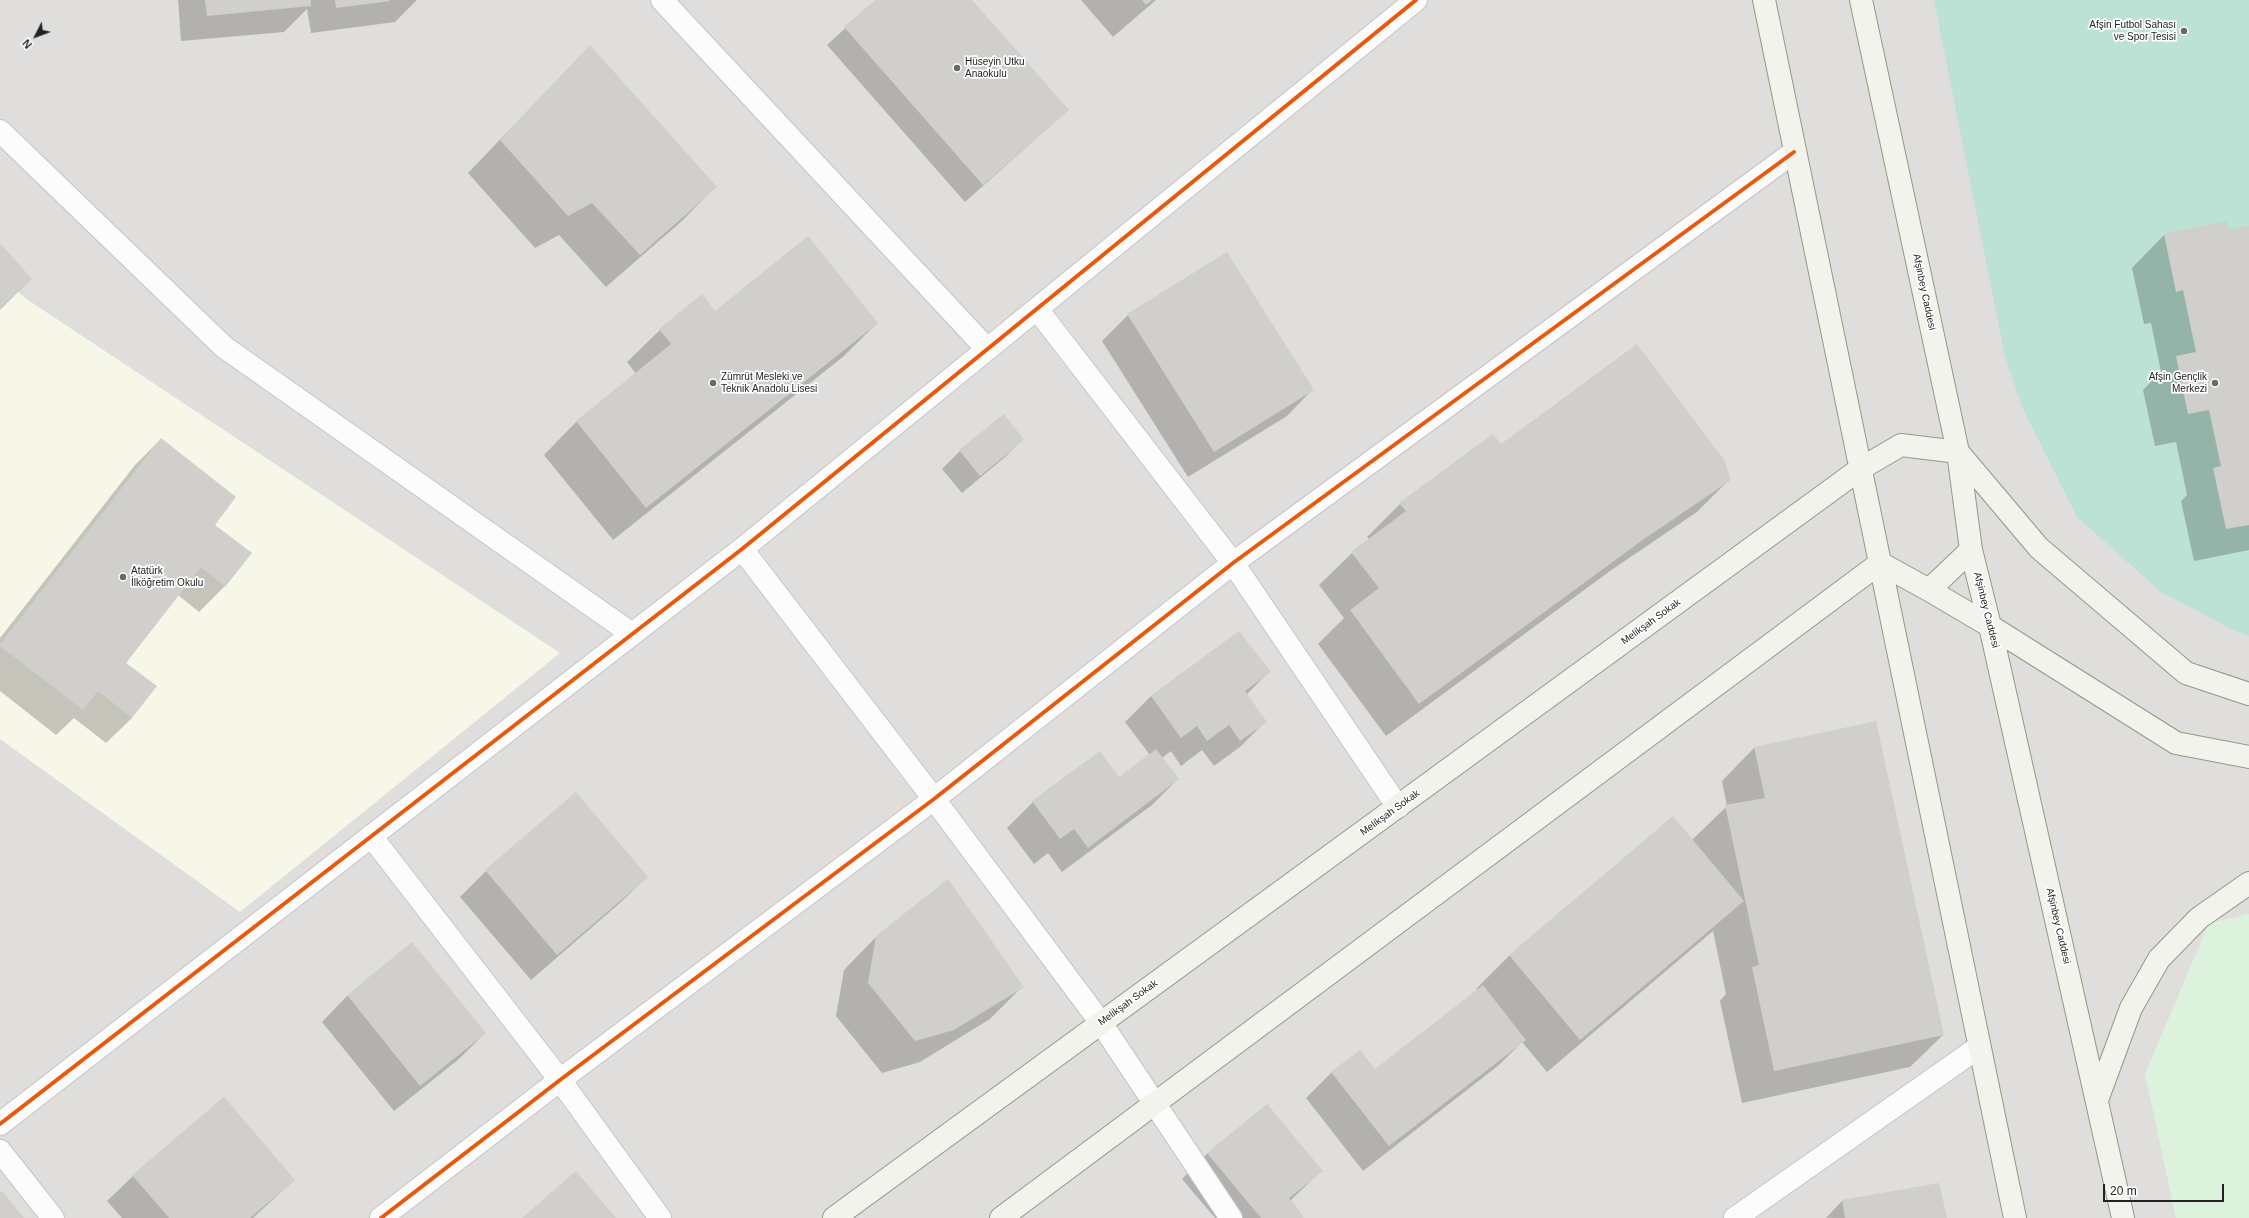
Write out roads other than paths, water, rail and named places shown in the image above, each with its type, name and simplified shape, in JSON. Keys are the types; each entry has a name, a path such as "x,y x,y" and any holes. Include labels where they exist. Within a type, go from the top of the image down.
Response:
{"street":[{"path":"662,0 987,349"},
{"path":"0,1124 742,549 1416,0"},
{"path":"1764,0 1794,152 2015,1218"},
{"name":"Afşinbey Caddesi","path":"1861,0 1958,452 1971,550 1990,626 2123,1218"},
{"path":"0,131 224,347 632,634"},
{"path":"381,1218 560,1080 934,799 1233,563 1794,152"},
{"path":"1037,309 1233,563 1398,806"},
{"name":"Melikşah Sokak","path":"834,1218 1860,469 1901,445 1958,452"},
{"path":"1958,452 2039,548 2186,673 2249,694"},
{"path":"742,549 934,799 1101,1023 1231,1218"},
{"path":"1929,590 1971,550"},
{"path":"1880,563 1990,626 2176,743 2249,757"},
{"path":"1001,1218 1880,563"},
{"path":"371,836 560,1080 660,1218"},
{"path":"2097,1100 2131,1008 2159,959 2200,918 2249,883"},
{"path":"1734,1218 1979,1047"},
{"path":"0,1151 53,1218"}],"place":[{"name":"Afşin Futbol Sahası ve Spor Tesisi","path":"2184,31"},
{"name":"Hüseyin Utku Anaokulu","path":"957,68"},
{"name":"Zümrüt Mesleki ve Teknik Anadolu Lisesi","path":"713,383"},
{"name":"Afşin Gençlik Merkezi","path":"2215,383"},
{"name":"Atatürk İlköğretim Okulu","path":"123,577"}]}
